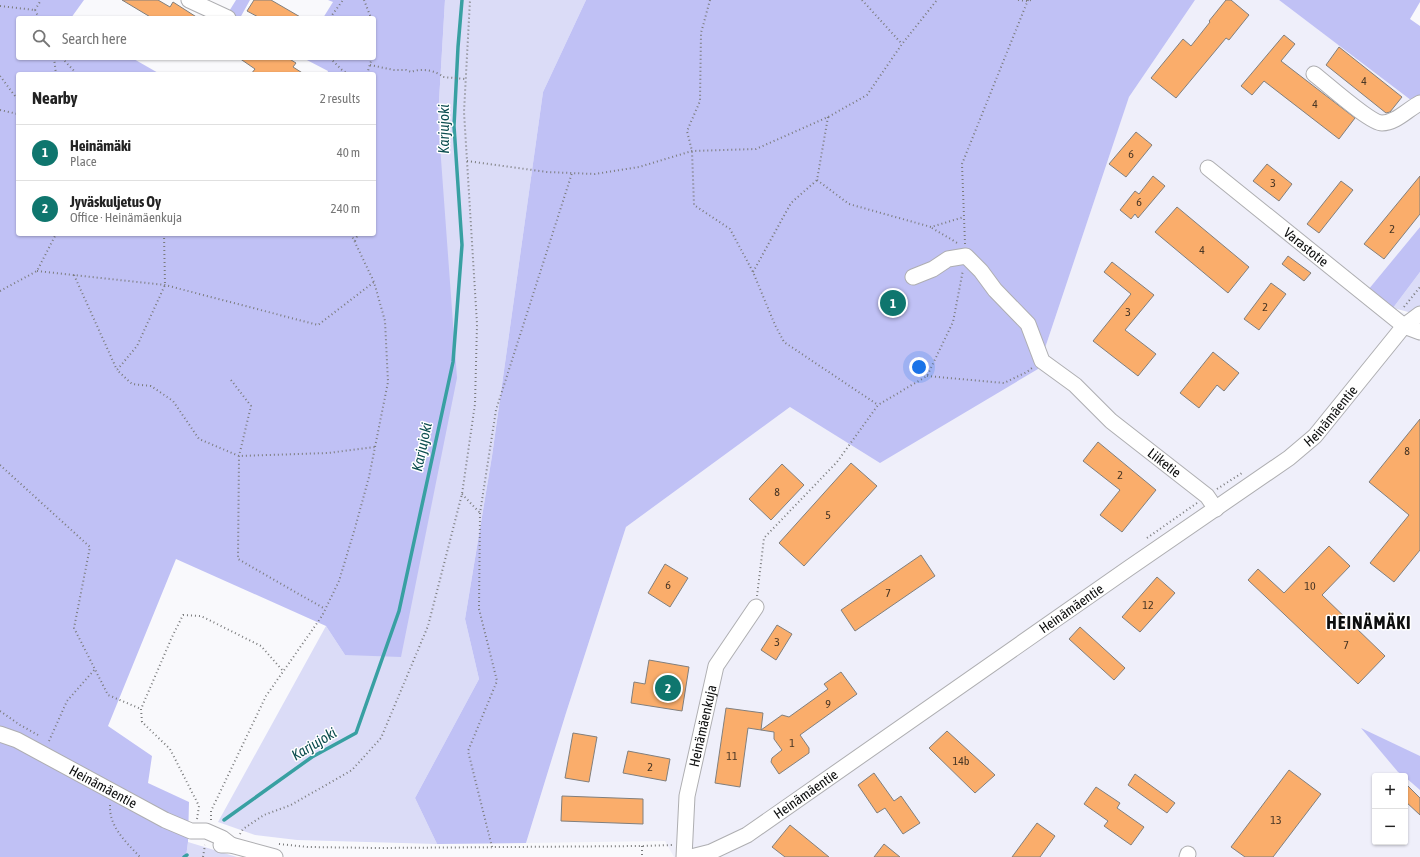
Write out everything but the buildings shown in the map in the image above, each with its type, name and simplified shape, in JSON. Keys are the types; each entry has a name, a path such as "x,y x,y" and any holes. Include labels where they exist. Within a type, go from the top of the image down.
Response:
{"street":[{"path":"189,0 224,16"},
{"path":"1314,74 1369,118 1381,123 1396,119 1410,108 1420,103"},
{"name":"Varastotie","path":"1208,168 1404,326"},
{"path":"913,277 933,269 948,259 966,256 981,271 995,290 1028,324 1042,361"},
{"name":"Heinämäentie","path":"691,857 711,852 747,836 1289,458 1315,436 1404,326 1419,315"},
{"path":"1404,326 1420,332"},
{"name":"Liiketie","path":"1042,361 1075,385 1111,420 1207,496 1216,509"},
{"name":"Heinämäenkuja","path":"684,851 687,796 716,666 756,607"},
{"name":"Heinämäentie","path":"0,726 17,740"},
{"name":"Heinämäentie","path":"0,734 17,740 165,820 191,831 206,831 222,838 230,845 274,850"}],"path":[{"path":"35,10 41,0"},
{"path":"331,16 343,0"},
{"path":"364,0 369,16"},
{"path":"243,829 264,815 290,805 352,770 381,738 428,626 462,494 475,404 477,324 464,112 470,0"},
{"path":"710,0 700,33 700,101 687,131 692,151 694,205 730,229 753,272 775,325 784,342 878,405"},
{"path":"862,0 902,44"},
{"path":"467,160 548,172 596,174 638,167 692,151 756,149 828,117 867,95 902,44 937,0"},
{"path":"817,180 848,204 931,227 966,247 962,164 1029,0 1018,0"},
{"path":"0,6 35,10"},
{"path":"35,10 37,16"},
{"path":"54,60 56,72"},
{"path":"64,60 75,72"},
{"path":"332,60 345,72"},
{"path":"368,72 371,60"},
{"path":"370,65 411,72 416,70 439,73 443,77 466,79"},
{"path":"0,76 2,81 16,98"},
{"path":"0,110 16,114"},
{"path":"753,272 791,203 817,180 828,117"},
{"path":"492,848 468,751 497,681 479,609 480,513 496,410 572,173"},
{"path":"931,227 964,217"},
{"path":"38,271 55,236"},
{"path":"117,370 137,346 165,285 164,236"},
{"path":"211,826 211,811 266,696 312,632 339,581 355,528 375,447 388,382 385,321 374,282 352,236"},
{"path":"355,242 357,236"},
{"path":"756,607 764,538 837,462 878,405 927,376 953,322 966,256"},
{"path":"0,291 38,271 165,285 318,325 374,282"},
{"path":"74,275 117,370 132,384 151,386 173,401 199,439 239,456 328,453 375,447"},
{"path":"1419,315 1404,307 1420,287"},
{"path":"927,376 1004,383 1027,372 1042,361"},
{"path":"231,380 251,406 239,456 238,559 325,609"},
{"path":"0,465 90,547 74,628 108,695 141,709"},
{"path":"1142,542 1245,471"},
{"path":"462,494 480,513"},
{"path":"191,831 197,819 199,806 170,749 142,722 141,709 183,614 201,616 262,646 283,671"},
{"path":"49,742 68,701 95,669"},
{"path":"115,793 109,806 114,824 120,834 140,857"},
{"path":"642,846 642,857"},
{"path":"274,850 308,847 492,848 642,846 684,851"}],"shaded area":[{"path":"0,0 84,0 72,16 16,16 16,60 136,60 156,72 16,72 16,236 376,236 376,72 328,72 307,60 376,60 376,16 324,16 333,2 328,0 445,0 438,118 457,378 401,657 345,655 326,626 176,559 108,726 152,756 148,783 189,802 186,857 0,857"},
{"path":"236,0 250,0 241,16 235,16 228,13"},
{"path":"445,0 586,0 543,92 492,456 465,619 479,679 415,798 437,844 297,840 255,835 218,822 326,626 345,655 438,118"},
{"path":"586,0 1195,0 1129,97 1038,369 880,463 790,407 626,527 526,843 437,844 415,798 479,679 465,619 492,456 543,92"},
{"path":"1195,0 1279,0 1420,107 1420,227 1368,290 1393,308 1420,321 1420,857 674,857 665,841 526,843 626,527 790,407 1038,369 1129,97"},
{"path":"1279,0 1420,0 1410,19 1420,26 1420,107"},
{"path":"1420,227 1420,272 1393,308 1368,290"},
{"path":"1420,272 1420,315 1393,308"},
{"path":"1361,728 1420,756 1420,790 1408,780 1408,773 1398,772"},
{"path":"188,842 237,857 186,857"}],"waterway":[{"name":"Karjujoki","path":"224,820 312,757 356,733 399,611 453,362 462,245 454,126 462,0"}],"place":[{"name":"Heinämäki","path":"893,303"},
{"name":"Jyväskuljetus Oy","path":"668,688"}],"district":[{"name":"HEINÄMÄKI","path":"1369,623"}]}
